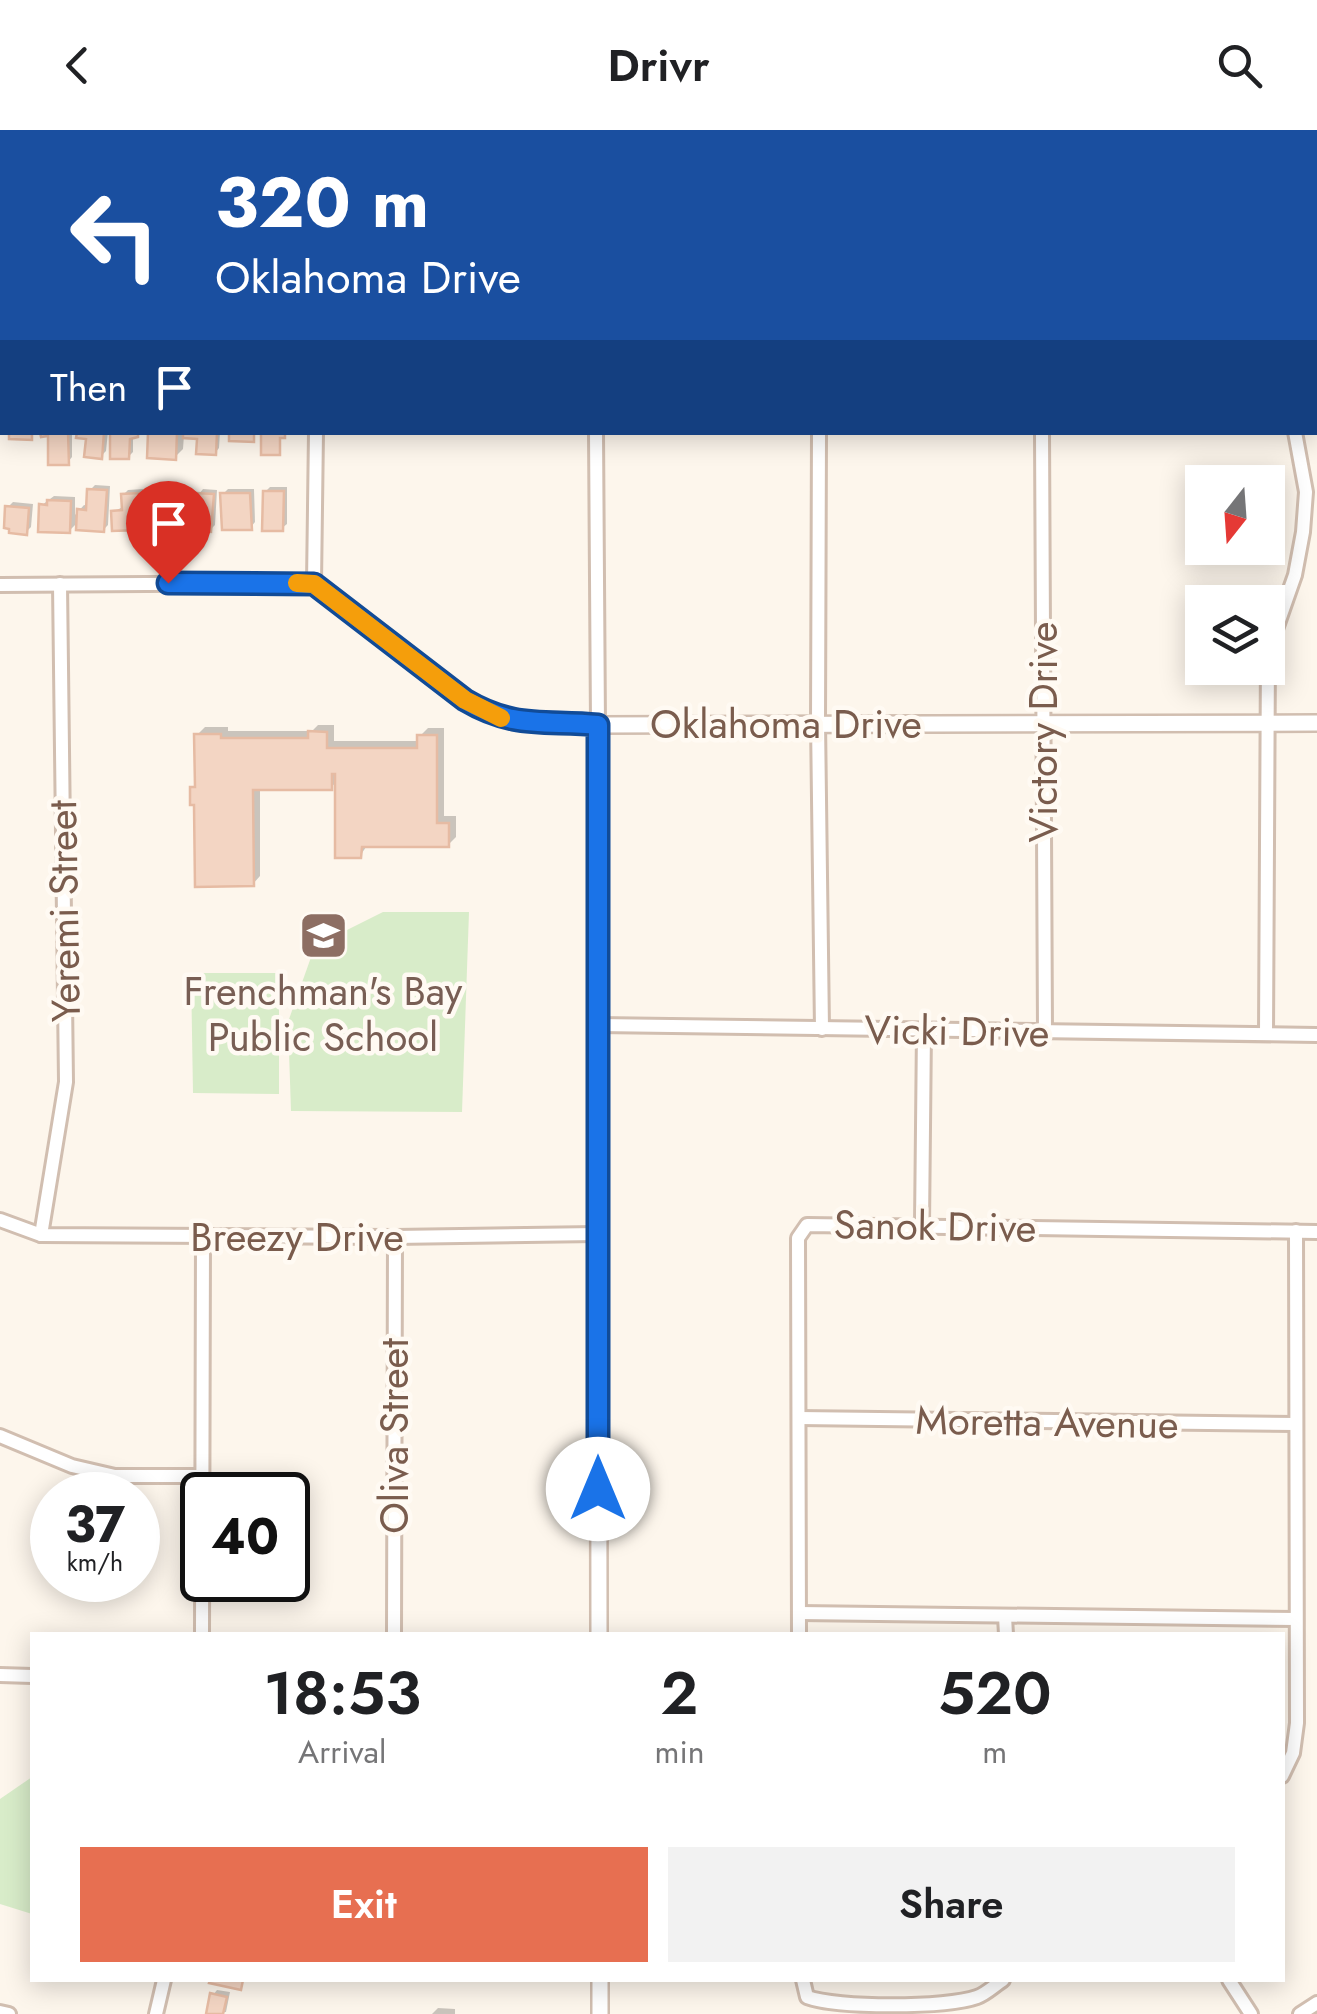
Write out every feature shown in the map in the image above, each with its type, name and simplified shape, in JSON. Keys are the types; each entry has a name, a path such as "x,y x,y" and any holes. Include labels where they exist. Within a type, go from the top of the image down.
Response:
{"street":[{"path":"0,584 314,584 316,435"},
{"path":"596,435 598,1632"},
{"path":"819,435 822,1028"},
{"name":"Victory Drive","path":"1042,435 1046,1032"},
{"path":"1266,1034 1268,652 1295,575 1303,532 1306,492 1296,435"},
{"name":"Yeremi Street","path":"41,1235 66,1082 60,584"},
{"name":"Oklahoma Drive","path":"314,584 465,700 514,722 1317,723"},
{"name":"Vicki Drive","path":"598,1025 1317,1036"},
{"path":"922,1224 924,1029"},
{"name":"Breezy Drive","path":"0,1220 41,1235 598,1234"},
{"name":"Sanok Drive","path":"799,1632 798,1238 807,1225 1317,1232"},
{"path":"1285,1770 1293,1753 1297,1723 1296,1232"},
{"path":"202,1472 203,1236"},
{"name":"Oliva Street","path":"394,1632 395,1237"},
{"name":"Moretta Avenue","path":"799,1418 1296,1424"},
{"path":"0,1436 72,1466 115,1476 180,1476"},
{"path":"202,1602 202,1632"},
{"path":"799,1613 1296,1619"},
{"path":"1006,1616 1006,1632"},
{"path":"0,1675 30,1676"},
{"path":"156,2014 164,1982"},
{"path":"600,1982 600,2014"},
{"path":"803,1982 807,1997 826,2004 934,2003 978,1997 1000,1982"},
{"path":"1230,1982 1250,2014"},
{"path":"1300,2014 1317,2002"},
{"path":"0,2012 9,2014"}],"green space":[{"path":"383,912 469,912 462,1112 291,1111 288,1022 315,946"},
{"path":"191,973 279,973 279,1094 193,1093"},
{"path":"30,1778 30,1913 0,1904 0,1799"}],"building":[{"path":"9,435 32,435 32,440 9,439"},
{"path":"41,435 68,435 69,465 48,465 48,436"},
{"path":"104,435 102,459 84,457 86,439 76,438"},
{"path":"110,435 138,435 130,439 129,459 110,459"},
{"path":"148,435 177,435 176,460 147,458"},
{"path":"217,435 216,455 196,454 197,439 183,438"},
{"path":"229,435 254,435 254,442 229,441"},
{"path":"261,435 285,435 280,438 280,455 261,455"},
{"path":"87,489 107,490 104,532 76,530 77,509 86,510"},
{"path":"263,491 284,491 283,531 262,531"},
{"path":"139,493 141,530 112,531 111,511 122,510 121,494"},
{"path":"149,493 166,493 166,511 174,510 175,528 150,529"},
{"path":"196,493 214,494 211,532 185,530 182,515 195,512"},
{"path":"220,493 250,493 252,530 222,530"},
{"path":"47,500 71,501 70,533 38,532 39,504 47,505"},
{"path":"5,506 29,508 27,535 9,533 4,528"},
{"path":"308,731 327,732 327,748 417,748 417,735 437,735 437,823 449,823 449,847 362,847 361,858 335,858 332,774 332,790 253,790 254,886 195,887 194,805 190,805 190,787 195,787 194,734 221,734 221,738 308,738"},
{"path":"209,1982 243,1982 241,1990"},
{"path":"210,1993 227,1997 223,2014 206,2014"}],"slow traffic":[{"path":"297,583 314,584 465,700 501,718"}],"place":[{"name":"Frenchman's Bay Public School","path":"323,936"}],"route":[{"path":"168,583 314,584 465,700 488,713 514,722 598,725 598,1489"}]}
